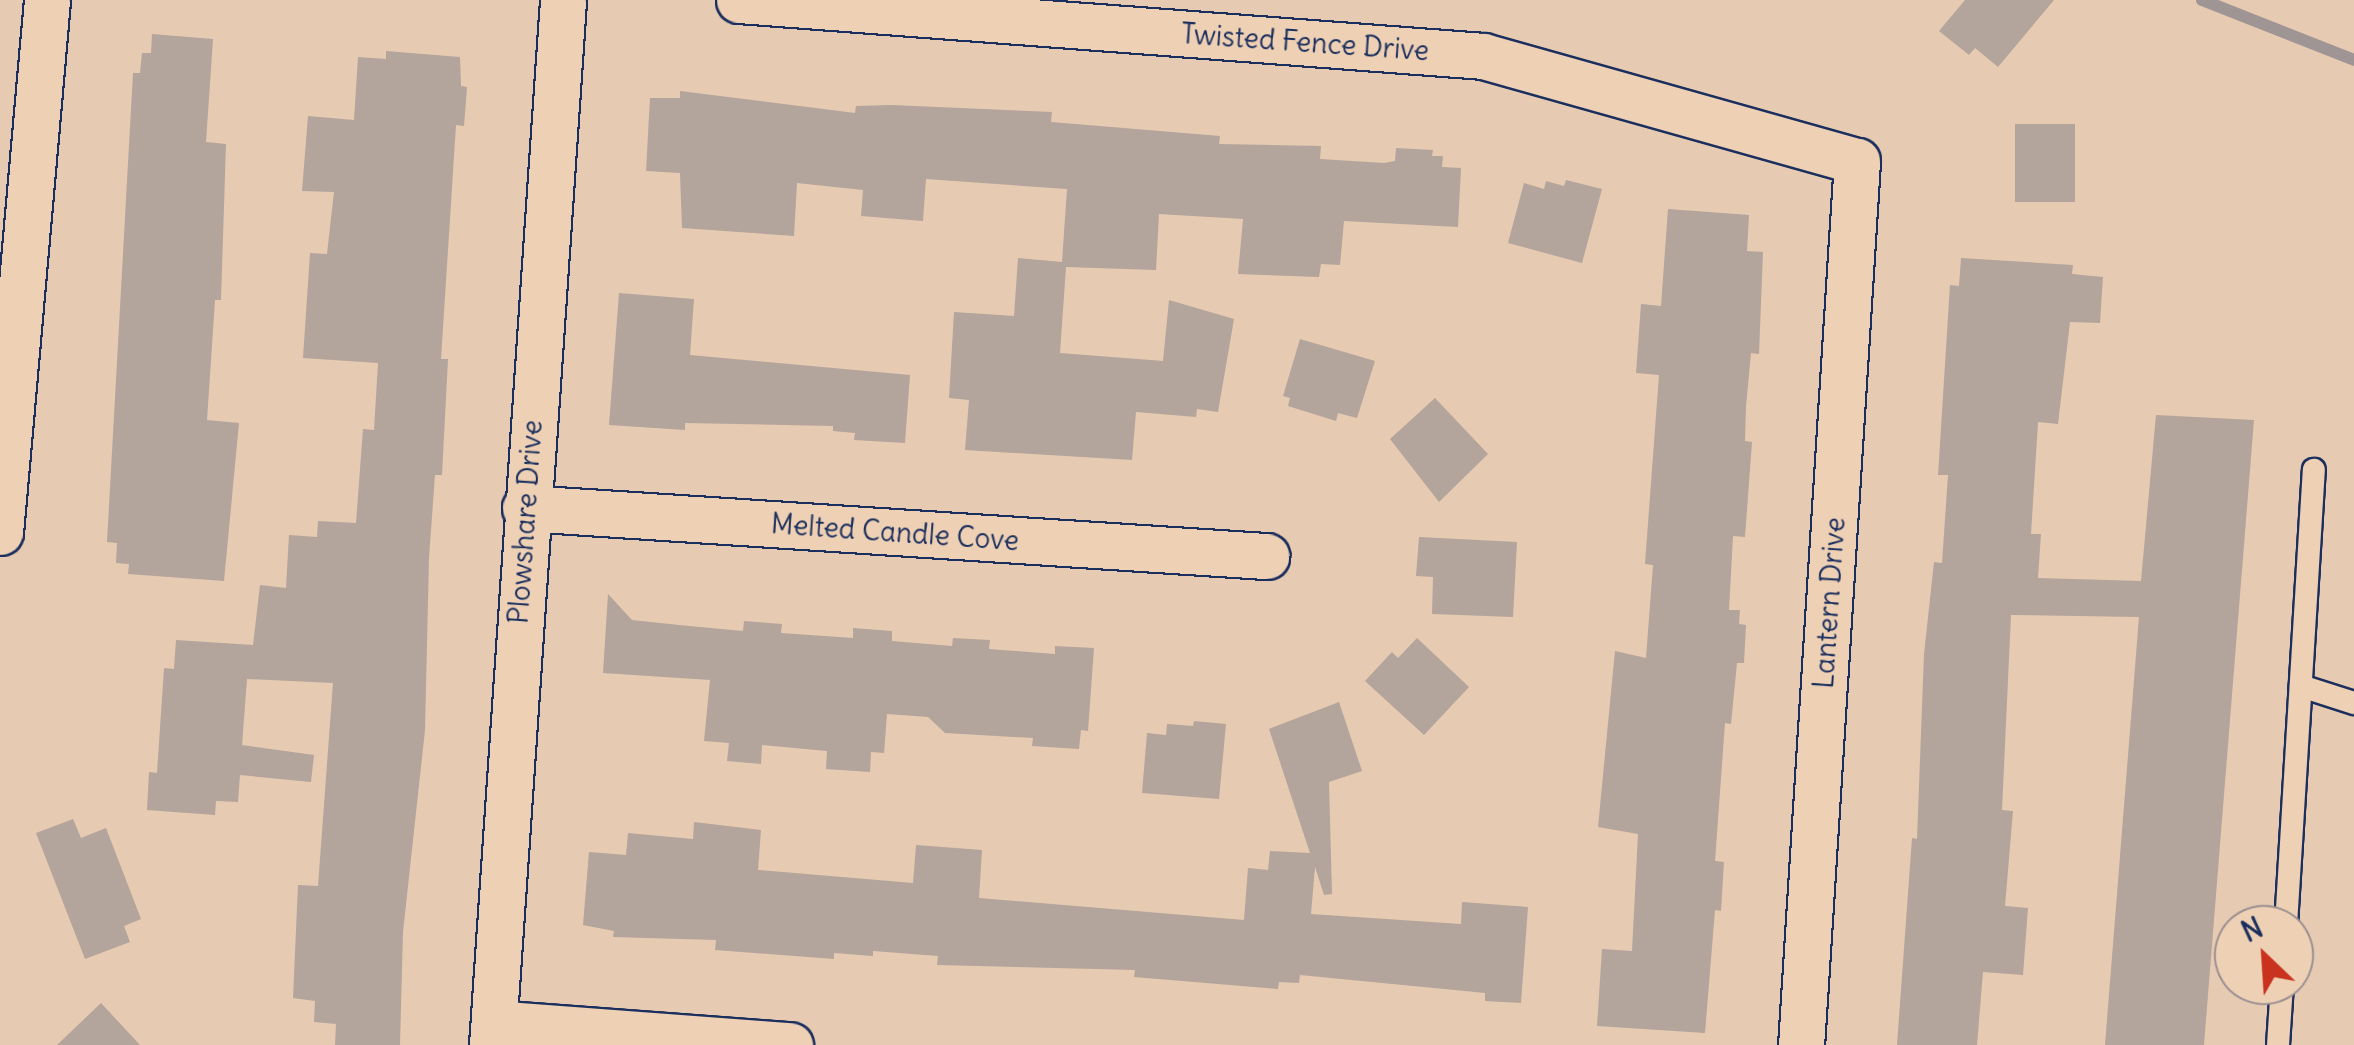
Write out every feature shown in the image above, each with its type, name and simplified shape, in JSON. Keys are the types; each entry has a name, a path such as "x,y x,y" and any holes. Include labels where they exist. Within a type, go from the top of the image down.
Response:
{"street":[{"path":"0,532 47,0"},
{"name":"Plowshare Drive","path":"492,1034 524,508 563,0"},
{"name":"Twisted Fence Drive","path":"739,0 1483,56 1858,160"},
{"name":"Lantern Drive","path":"1801,1045 1858,160"},
{"name":"Melted Candle Cove","path":"524,508 1266,556"},
{"path":"492,1034 790,1045"}],"lane":[{"path":"2287,905 2314,470"},
{"path":"2301,686 2354,703"},
{"path":"2278,1045 2281,1005"}],"building":[{"path":"1965,0 2054,0 1998,67 1975,48 1969,55 1939,31"},
{"path":"152,34 213,39 206,142 226,144 221,300 215,300 207,420 239,423 224,581 128,574 129,564 116,563 117,543 107,542 133,73 140,73 142,53 151,53"},
{"path":"386,51 460,57 461,86 467,87 464,126 456,125 441,359 448,359 442,475 435,475 425,730 403,932 400,1045 335,1045 336,1024 314,1022 315,1001 293,998 298,885 318,886 333,683 247,679 242,745 314,755 311,782 240,775 238,802 216,801 215,815 147,810 149,772 157,773 164,668 174,669 176,640 253,645 260,585 286,588 289,535 317,537 318,521 356,523 363,429 374,430 378,363 303,358 310,253 327,254 334,192 302,191 308,116 354,120 358,57 386,59"},
{"path":"680,91 855,113 856,106 892,105 1052,112 1051,122 1220,136 1219,144 1321,146 1320,159 1384,163 1395,161 1396,148 1433,150 1432,156 1443,156 1442,167 1461,168 1458,227 1344,221 1340,265 1321,264 1319,277 1238,274 1243,219 1159,214 1156,270 1066,267 1060,353 1163,361 1169,300 1234,319 1218,412 1197,409 1196,417 1136,412 1132,460 965,450 969,400 949,398 954,312 1014,316 1018,258 1062,262 1067,189 926,179 923,221 861,216 863,190 797,183 794,236 682,228 680,173 646,171 650,98 680,98"},
{"path":"2015,124 2075,124 2075,202 2015,202"},
{"path":"1566,180 1602,189 1582,263 1508,243 1524,183 1544,189 1546,181 1564,186"},
{"path":"1668,209 1749,215 1747,251 1763,252 1759,354 1751,353 1746,406 1745,441 1752,442 1745,537 1733,536 1729,610 1740,610 1739,624 1746,625 1744,663 1737,663 1731,724 1725,723 1715,861 1724,862 1721,911 1715,910 1705,1033 1597,1026 1602,949 1632,951 1638,834 1598,827 1615,651 1646,658 1653,565 1645,564 1659,375 1636,373 1641,304 1661,306"},
{"path":"1961,258 2073,265 2072,274 2103,277 2100,323 2070,322 2058,424 2038,422 2031,534 2041,534 2038,578 2141,581 2156,415 2254,420 2204,1045 2105,1045 2139,617 2011,615 2002,810 2013,811 2005,906 2028,908 2023,975 1983,972 1977,1045 1897,1045 1912,838 1917,839 1924,654 1934,562 1942,563 1948,475 1938,475 1950,285 1959,286"},
{"path":"619,293 694,299 690,355 910,375 905,443 854,440 855,433 833,431 833,426 685,423 685,430 609,425"},
{"path":"1300,339 1375,361 1357,418 1338,413 1336,421 1288,406 1290,398 1283,396"},
{"path":"1435,398 1488,454 1439,502 1390,439"},
{"path":"1419,537 1517,542 1513,617 1432,614 1433,577 1416,576"},
{"path":"608,594 632,620 743,631 744,621 782,624 781,633 853,638 853,628 892,631 892,641 952,646 953,638 990,640 989,649 1055,654 1055,646 1094,648 1088,731 1081,730 1079,749 1032,746 1033,738 945,733 928,717 887,714 884,753 871,752 870,772 826,769 827,751 762,745 761,764 727,761 729,743 704,741 710,680 603,673"},
{"path":"1417,638 1469,687 1424,735 1365,681 1392,652 1398,658"},
{"path":"1339,702 1362,771 1329,782 1332,894 1324,895 1315,867 1311,914 1461,924 1462,902 1528,907 1521,1003 1485,1001 1485,993 1300,975 1299,983 1279,982 1278,989 1134,977 1135,970 937,965 938,956 873,951 873,956 834,953 834,959 715,950 716,940 613,937 614,931 583,925 589,852 626,855 628,833 693,839 694,822 761,830 758,870 913,883 916,845 982,850 979,898 1244,920 1248,868 1268,870 1270,851 1310,853 1269,729"},
{"path":"1194,721 1226,724 1219,799 1142,793 1147,733 1166,735 1167,724 1193,726"},
{"path":"73,819 81,838 106,828 141,919 124,926 130,942 85,959 36,833"},
{"path":"101,1003 140,1045 57,1045"}],"waterway":[{"path":"2202,0 2354,60"}]}
